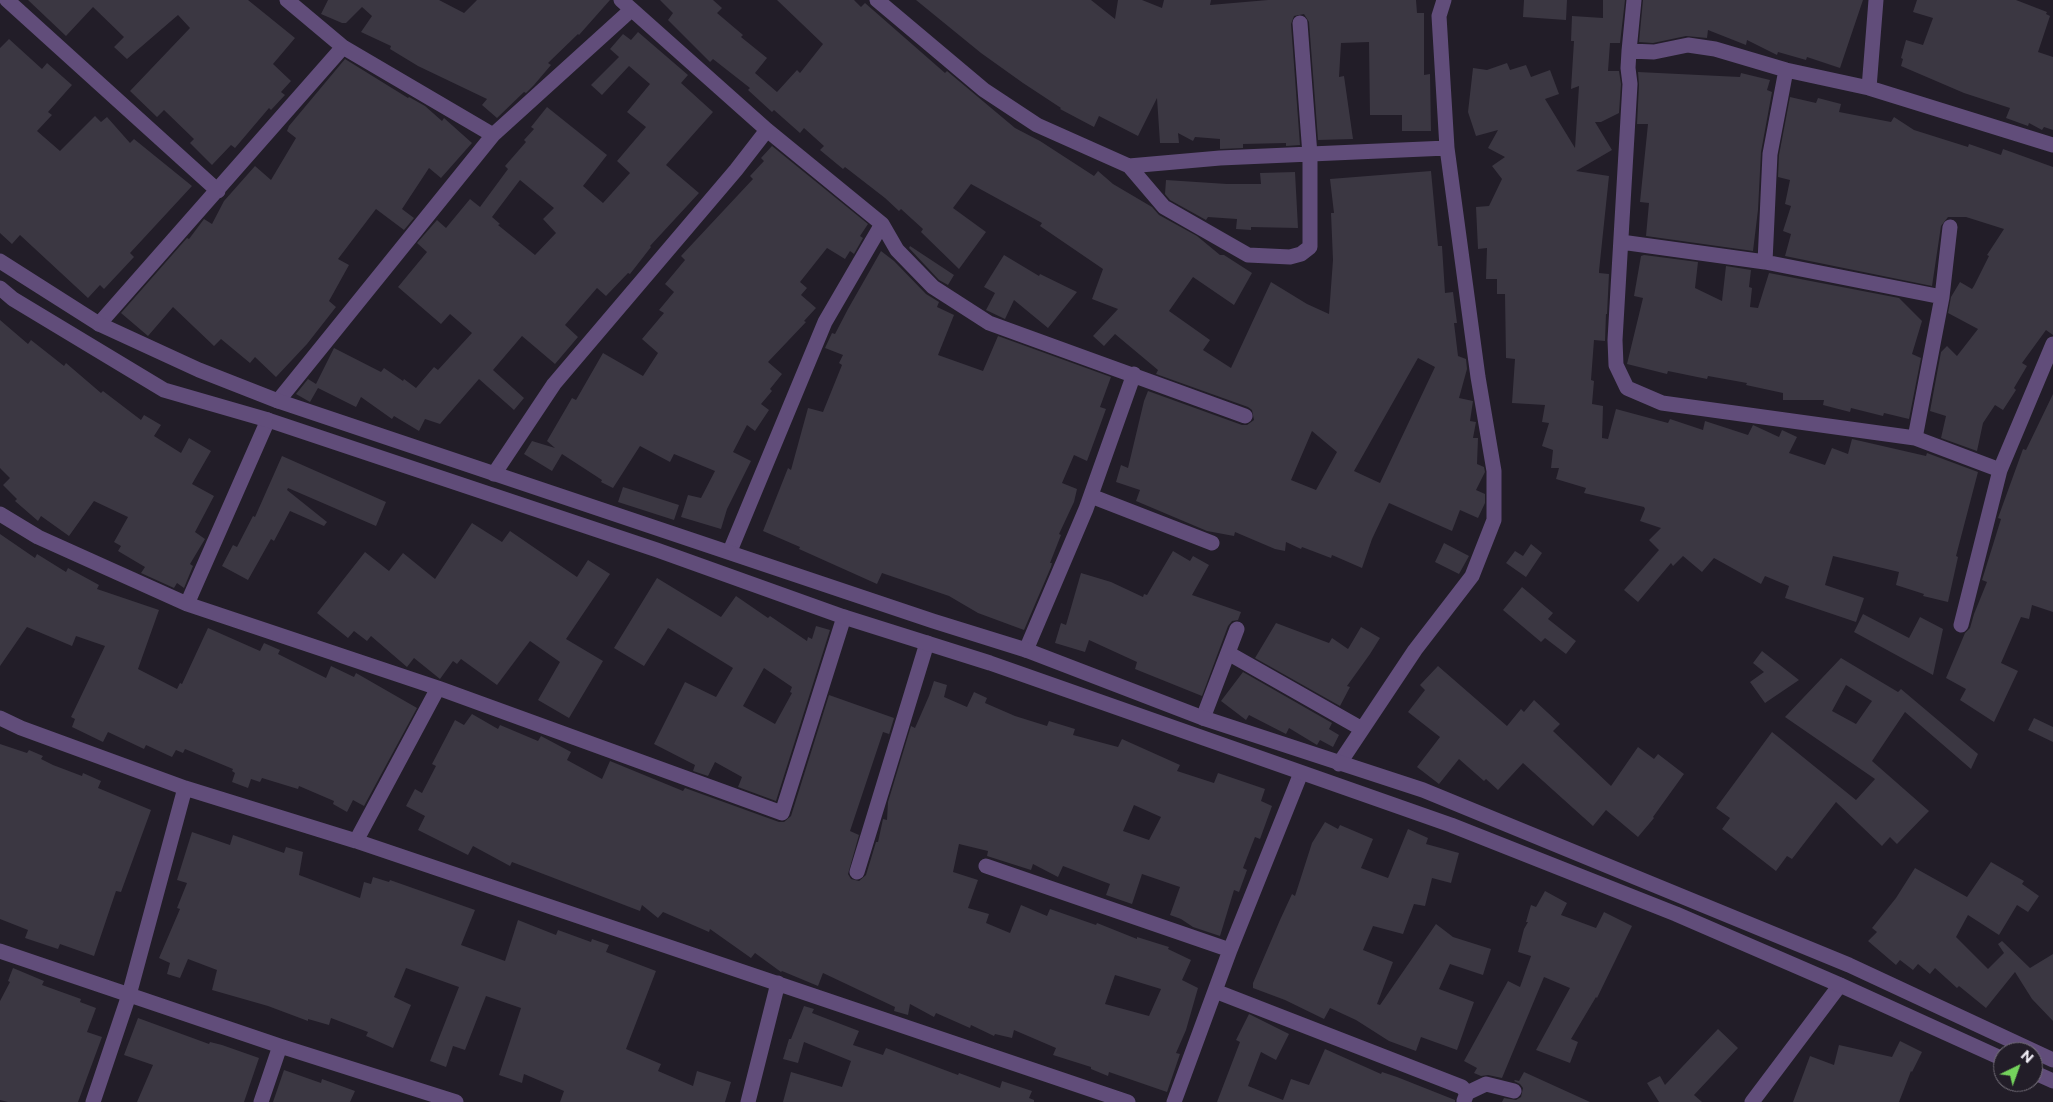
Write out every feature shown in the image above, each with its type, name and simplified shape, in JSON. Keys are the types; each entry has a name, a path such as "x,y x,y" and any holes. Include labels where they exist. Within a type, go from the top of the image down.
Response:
{"street":[{"path":"7,0 218,191"},
{"path":"287,0 343,47 493,135"},
{"path":"877,0 984,90 1037,125 1129,166 1164,207 1248,255 1290,257 1301,254 1310,247 1310,155 1300,23"},
{"path":"1338,764 1415,650 1472,576 1494,520 1494,471 1478,377 1447,148 1439,16 1444,0"},
{"path":"1634,0 1628,68 1630,84 1615,340 1616,365 1627,388 1662,403 1915,438 2000,470"},
{"path":"1869,88 1876,0"},
{"path":"278,401 493,135 626,5 767,130 882,224 897,250 933,287 990,322 1245,416"},
{"path":"1630,51 1654,52 1688,45 1715,49 1786,70 1869,88 2053,145"},
{"path":"99,324 343,47"},
{"path":"1765,262 1770,154 1786,70"},
{"path":"494,474 554,384 736,170 767,130"},
{"path":"1129,166 1220,158 1447,148"},
{"path":"730,551 825,322 882,224"},
{"path":"1915,438 1942,297 1950,227"},
{"path":"1621,242 1765,262 1942,297"},
{"path":"0,261 99,324 199,370 278,401 730,551 933,621 1026,650 1203,718 1338,764 1423,790 1849,965 2053,1060"},
{"path":"0,288 13,299 164,390 268,420 657,550 844,617 990,663 1488,838 1638,898 1840,985 1993,1054"},
{"path":"1961,625 2000,470 2053,344"},
{"path":"1026,650 1091,496 1134,374"},
{"path":"187,604 268,420"},
{"path":"1091,496 1212,543"},
{"path":"0,514 38,537 187,604 438,688 782,813 844,617"},
{"path":"1203,718 1237,629"},
{"path":"857,872 927,643"},
{"path":"1228,653 1362,729"},
{"path":"356,841 438,688"},
{"path":"0,718 21,728 185,788 356,841 1128,1102"},
{"path":"1174,1102 1230,950 1301,773"},
{"path":"93,1102 129,995 185,788"},
{"path":"986,866 1230,950"},
{"path":"1638,898 1646,882"},
{"path":"0,951 280,1046 456,1102"},
{"path":"748,1102 778,983"},
{"path":"1752,1102 1840,985"},
{"path":"1215,991 1462,1087 1465,1098 1486,1084 1514,1092"},
{"path":"261,1102 280,1046"}],"building":[{"path":"28,0 248,0 295,38 273,64 291,81 281,92 285,95 271,110 269,108 235,148 231,145 212,165 190,143 194,139 164,110 157,117 130,91 190,28 178,15 127,59 114,47 124,37 93,7 66,36"},
{"path":"328,0 439,0 464,13 477,0 610,0 579,35 548,63 551,65 534,85 497,118 482,105 487,99 418,66 390,49 391,46 361,32 372,16 362,7 346,23 321,14"},
{"path":"660,0 713,0 722,8 717,13 743,35 741,37 767,58 755,73 777,92 797,70 800,73 823,44 777,0 854,0 861,7 865,3 945,73 947,71 1015,128 1040,141 1094,176 1098,171 1113,184 1152,207 1159,215 1197,236 1220,255 1224,255 1252,273 1234,305 1193,277 1169,311 1210,340 1203,350 1231,368 1271,282 1307,304 1329,314 1333,260 1331,213 1334,213 1330,179 1431,171 1438,246 1442,246 1445,293 1453,292 1457,323 1454,323 1458,356 1466,359 1467,369 1459,398 1473,401 1470,421 1476,422 1473,438 1478,438 1477,464 1484,467 1485,472 1476,490 1485,494 1485,503 1478,518 1460,510 1452,531 1389,503 1372,539 1362,568 1332,555 1331,558 1302,547 1301,549 1286,542 1285,551 1275,549 1235,532 1234,536 1207,531 1136,501 1140,490 1116,482 1121,465 1128,468 1148,391 1242,425 1247,425 1254,420 1252,410 1156,374 1158,370 1115,334 1104,346 1093,336 1118,309 1092,299 1103,269 1040,226 1042,223 971,184 953,208 986,232 959,269 921,232 923,229 901,209 899,211 845,167 843,169 820,150 824,146 804,128 800,133 774,110 772,112 748,90 750,88 713,59 710,62 668,20 673,13","holes":["1418,358 1435,367 1380,483 1354,471","1312,431 1337,452 1316,490 1291,480"]},
{"path":"916,0 1091,0 1115,19 1118,0 1142,0 1162,8 1164,0 1211,0 1210,5 1268,0 1416,0 1417,13 1424,13 1424,75 1430,74 1431,131 1402,131 1402,115 1370,115 1369,42 1341,43 1339,77 1344,76 1353,139 1318,140 1309,22 1304,14 1294,16 1291,24 1300,145 1286,146 1286,143 1243,144 1243,148 1220,149 1220,139 1195,137 1193,141 1178,133 1179,143 1160,143 1157,98 1138,136 1099,116 1094,127 1060,109 1023,83 981,53"},
{"path":"1524,0 1567,0 1566,20 1523,17"},
{"path":"1603,0 1625,0 1620,43 1610,43 1608,71 1619,71 1621,84 1619,113 1601,122 1595,122 1612,150 1576,171 1609,176 1599,271 1599,273 1609,274 1605,341 1594,340 1591,380 1594,381 1592,404 1603,406 1602,438 1608,439 1616,409 1668,423 1670,419 1703,430 1705,421 1748,435 1753,425 1779,437 1782,430 1797,437 1789,453 1825,465 1832,448 1848,454 1852,439 1926,456 1927,453 1978,472 1956,556 1958,557 1948,602 1923,596 1924,594 1896,585 1899,572 1833,556 1825,585 1864,598 1856,622 1785,598 1789,586 1765,576 1761,584 1714,558 1702,572 1683,556 1673,566 1671,563 1638,602 1624,590 1659,550 1649,540 1661,528 1640,521 1645,509 1644,507 1584,493 1586,488 1556,479 1559,468 1551,468 1553,450 1542,446 1549,423 1542,422 1545,405 1512,403 1515,359 1506,358 1505,294 1497,294 1497,279 1486,279 1487,248 1478,249 1476,207 1489,206 1502,179 1492,166 1505,157 1488,148 1498,130 1476,136 1468,112 1473,68 1487,70 1507,63 1510,70 1526,65 1531,77 1550,70 1559,94 1545,99 1575,148 1579,86 1571,89 1574,41 1571,41 1572,16 1603,18"},
{"path":"1643,0 1863,0 1840,68 1807,57 1806,60 1778,52 1777,55 1747,40 1746,45 1708,30 1707,38 1686,36 1653,43 1639,42"},
{"path":"1917,0 2016,0 2047,12 2046,14 2050,16 2038,52 2053,57 2053,130 2044,127 2042,130 2029,123 2028,126 2006,118 2010,108 1964,93 1901,66 1903,59 1901,58 1906,40 1923,45 1933,18 1913,12"},
{"path":"638,32 688,75 681,83 713,112 666,165 699,193 650,246 630,274 628,273 606,296 597,288 565,325 578,337 555,364 522,336 493,370 524,398 514,410 479,379 440,424 425,419 419,431 394,416 392,419 361,397 356,407 318,388 310,402 296,394 308,379 316,384 334,348 381,372 384,368 416,388 434,367 438,370 472,333 450,314 441,324 398,287 427,252 417,243 437,220 446,228 470,199 480,207 508,169 505,166 526,142 524,140 534,129 531,127 547,107 607,155 583,186 603,203 630,173 617,161 646,127 627,112 650,84 629,66 602,95 591,85 619,57 610,49 623,34 631,40","holes":["520,180 554,208 543,219 556,233 535,255 498,225 500,224 492,217"]},
{"path":"9,39 42,69 47,63 72,85 48,112 52,115 37,131 60,151 95,116 101,122 107,117 130,143 134,139 192,186 130,253 134,257 104,289 100,285 88,298 20,235 12,244 0,233 0,48"},
{"path":"345,59 408,98 425,106 442,121 444,118 472,143 441,178 429,168 402,209 414,218 404,230 376,209 338,259 349,265 329,301 336,307 307,344 276,377 255,357 250,363 221,339 214,346 173,307 148,336 121,313 187,238 189,239 204,219 212,224 224,201 255,166 271,180 296,138 287,131 289,126"},
{"path":"1638,72 1740,77 1741,73 1770,80 1767,90 1772,92 1761,152 1758,210 1753,251 1646,236 1649,203 1640,202 1648,124 1637,124"},
{"path":"1790,97 1816,103 1818,98 1841,104 1839,112 1891,122 1894,117 1914,130 1968,147 1969,144 2001,155 2003,149 2053,167 2053,335 2046,330 2022,363 2027,366 2014,388 2016,390 2003,410 1995,405 1983,423 1977,451 1941,438 1946,416 1930,411 1941,352 1947,346 1957,356 1978,329 1948,313 1951,297 1960,282 1972,289 1989,256 1987,255 2004,229 1966,217 1948,217 1941,226 1932,286 1785,256 1791,234 1783,231 1791,206 1785,204 1790,180 1778,177 1779,155"},
{"path":"772,146 868,224 860,236 863,238 854,254 850,251 845,259 827,248 800,282 807,288 801,295 816,308 804,321 806,322 768,362 782,374 770,389 772,391 761,404 769,410 755,431 747,425 733,452 751,461 727,509 721,529 681,517 688,495 701,498 715,471 674,454 670,462 640,446 613,488 601,482 602,480 562,454 552,471 524,454 532,441 555,448 547,441 572,398 576,400 603,353 643,376 658,353 642,339 664,313 659,310 674,292 665,284 685,260 681,256 753,179 750,176 764,161 761,158"},
{"path":"1295,172 1298,228 1251,227 1251,230 1236,229 1237,219 1208,217 1206,220 1170,200 1165,194 1166,180 1261,184 1260,173"},
{"path":"910,246 954,275 948,285 939,280 909,248"},
{"path":"881,251 894,261 926,294 939,302 937,307 954,315 938,355 983,371 998,336 1111,377 1100,407 1106,409 1087,461 1074,455 1062,483 1077,489 1074,502 1059,534 1061,535 1050,563 1052,563 1051,567 1024,630 978,613 949,596 882,573 877,584 763,531 788,468 791,470 808,408 823,412 842,365 839,363 843,355 825,348 832,333 835,334"},
{"path":"1004,255 1039,276 1040,274 1077,292 1048,328 1014,300 1005,319 986,310 995,293 984,287"},
{"path":"1641,256 1698,262 1695,288 1722,301 1726,266 1751,270 1749,287 1752,288 1750,307 1758,308 1769,273 1899,298 1922,321 1912,354 1921,358 1909,419 1884,413 1883,416 1851,408 1850,412 1823,405 1824,400 1783,400 1783,393 1746,385 1747,383 1708,376 1707,379 1668,371 1667,374 1627,364 1643,298 1634,296"},
{"path":"0,320 28,344 31,340 64,366 66,363 101,393 103,391 141,420 144,415 161,425 154,436 181,453 189,438 211,451 192,484 214,496 195,532 205,539 190,564 193,566 184,588 177,583 174,588 141,573 145,567 118,551 121,546 114,542 128,517 94,501 69,536 41,516 38,521 15,501 17,499 3,485 10,478 0,468"},
{"path":"2053,394 2053,612 2032,605 2029,619 2021,617 2001,663 2018,671 1994,722 1960,700 1966,689 1946,678 1965,633 1970,628 1987,582 1982,580 2001,519 1998,518 2023,449 2026,450"},
{"path":"282,456 386,502 376,526 288,488 287,490 327,522 324,526 290,511 274,541 271,539 248,580 222,566 233,545 237,547 253,516 255,517"},
{"path":"623,487 679,505 674,520 618,502"},
{"path":"472,523 502,542 510,531 577,577 588,560 610,574 566,639 603,661 569,718 538,700 560,662 530,641 497,685 461,659 457,664 453,661 440,679 414,658 407,667 371,636 367,641 354,631 348,638 317,613 365,552 389,571 403,553 435,579"},
{"path":"0,534 35,558 37,554 66,572 68,568 99,585 97,589 159,610 138,669 177,689 180,683 182,684 208,628 260,651 264,643 280,650 278,654 326,678 331,666 354,677 356,673 417,708 364,806 353,800 347,812 333,804 334,801 299,786 298,789 262,778 260,782 251,779 248,788 232,782 235,773 232,771 233,769 185,749 183,753 176,750 172,757 146,745 144,749 108,732 103,742 72,727 75,719 71,717 105,646 76,636 72,646 27,627 0,666"},
{"path":"1444,543 1469,556 1459,574 1435,562"},
{"path":"1531,544 1542,553 1526,577 1506,563 1515,551 1523,556"},
{"path":"1173,551 1190,561 1193,556 1209,565 1192,595 1241,612 1238,620 1232,621 1228,626 1202,696 1135,669 1137,662 1089,640 1085,652 1055,643 1061,623 1066,625 1081,573 1111,582 1143,597 1144,594 1147,595"},
{"path":"657,578 721,617 736,596 807,641 808,637 812,639 816,626 830,630 776,801 738,787 742,777 715,762 708,776 693,771 695,765 654,744 685,682 716,697 733,668 668,628 644,666 614,648","holes":["764,668 792,687 790,692 792,693 775,724 743,706"]},
{"path":"1522,587 1553,613 1548,619 1576,641 1566,654 1545,638 1541,642 1503,610"},
{"path":"1863,614 1909,638 1920,617 1943,629 1933,675 1854,632"},
{"path":"1276,623 1329,643 1332,638 1348,649 1361,627 1380,638 1347,686 1350,687 1340,706 1255,658"},
{"path":"1762,651 1799,680 1765,703 1750,682 1764,672 1753,663"},
{"path":"1841,658 1898,692 1901,689 1978,754 1971,769 1905,712 1872,761 1929,811 1897,844 1890,837 1882,846 1836,802 1792,859 1787,856 1776,871 1722,829 1730,818 1716,808 1772,732 1856,800 1875,779 1785,717","holes":["1846,685 1872,701 1856,724 1832,711"]},
{"path":"1438,666 1507,726 1521,709 1524,712 1534,700 1560,724 1553,731 1611,786 1638,747 1654,759 1658,754 1684,774 1654,818 1638,837 1606,810 1593,826 1523,763 1498,790 1486,779 1484,781 1459,759 1439,784 1417,767 1440,737 1408,712 1425,690 1420,685"},
{"path":"1243,672 1332,723 1329,729 1339,735 1333,747 1320,740 1317,745 1289,728 1286,734 1249,715 1246,720 1221,701"},
{"path":"934,681 947,685 944,697 967,707 974,692 987,698 985,703 1015,716 1047,726 1049,721 1075,729 1073,735 1118,747 1122,739 1180,765 1177,771 1214,783 1218,773 1265,789 1261,801 1272,806 1260,839 1255,837 1243,868 1247,870 1239,892 1234,890 1220,936 1193,927 1181,919 1170,915 1180,887 1142,874 1132,904 1106,895 1110,884 1063,866 1058,877 1033,864 1031,870 987,856 988,851 959,844 953,872 978,880 968,908 989,914 986,923 1010,933 1021,905 1047,916 1050,909 1096,925 1097,923 1137,939 1137,937 1169,947 1168,949 1191,960 1182,980 1198,988 1186,1030 1176,1053 1180,1054 1167,1092 1109,1072 1108,1076 1091,1069 1091,1067 1053,1055 1056,1048 1014,1030 1012,1038 995,1034 994,1036 971,1025 970,1028 936,1013 934,1017 910,1004 908,1015 894,1011 895,1007 823,973 818,986 781,972 755,953 751,958 710,929 709,932 663,912 658,918 642,905 640,911 512,862 510,866 473,846 468,855 418,830 425,816 406,806 415,789 422,793 436,766 432,764 455,720 464,725 472,714 498,729 500,725 538,741 541,736 571,752 567,760 602,779 610,761 683,791 685,788 779,822 784,822 791,816 829,695 894,718 888,738 889,734 883,732 850,831 859,835 848,874 851,879 859,881 866,875 876,842 878,842 883,819 887,820 888,802 911,726 915,728","holes":["1134,805 1161,817 1149,840 1123,831","1115,975 1161,989 1149,1016 1105,1004"]},
{"path":"2034,718 2053,727 2053,742 2028,730"},
{"path":"0,744 27,753 29,750 43,756 41,759 53,765 82,776 83,773 101,781 98,788 151,810 121,892 116,891 94,956 60,944 58,949 25,938 28,930 0,919"},
{"path":"1325,822 1338,829 1340,825 1373,839 1361,868 1388,878 1408,829 1428,838 1426,844 1459,853 1451,883 1432,878 1425,906 1414,904 1403,934 1373,926 1363,950 1393,962 1377,1004 1380,1005 1436,924 1453,937 1491,949 1483,975 1450,964 1439,989 1474,1002 1457,1050 1421,1037 1416,1051 1389,1041 1356,1020 1330,1008 1324,1019 1285,1000 1253,988 1253,983 1280,920 1292,894 1295,896 1312,843"},
{"path":"192,832 230,845 233,835 284,853 286,847 303,852 299,875 360,898 364,882 371,884 373,877 389,882 390,880 475,910 461,945 505,961 518,920 556,935 558,930 591,942 592,939 609,945 606,952 656,971 626,1049 661,1064 658,1071 693,1086 697,1071 731,1082 725,1102 560,1102 564,1091 524,1074 522,1083 499,1075 521,1008 486,996 465,1050 453,1046 446,1067 430,1061 459,987 406,968 394,997 411,1005 393,1048 366,1036 368,1032 331,1018 329,1025 308,1019 308,1021 268,1006 212,990 217,970 188,959 180,978 167,974 170,963 159,958 180,909 177,908 187,883 177,880"},
{"path":"1991,862 2024,881 2022,884 2039,896 2028,912 2017,905 1999,935 1968,915 1956,937 1988,969 2004,953 1998,944 2002,941 2030,968 2053,954 2053,1021 2032,999 2015,972 1986,1008 1959,986 1957,988 1935,968 1930,974 1918,964 1913,970 1900,960 1896,965 1868,941 1877,932 1872,928 1896,898 1915,868 1967,897"},
{"path":"1545,891 1567,903 1561,915 1596,928 1604,912 1632,926 1597,998 1571,1039 1578,1042 1570,1063 1536,1050 1570,988 1544,977 1502,1078 1488,1075 1481,1076 1474,1073 1477,1068 1464,1061 1508,981 1520,987 1531,956 1518,952 1524,929 1528,922 1526,922 1531,905 1536,907"},
{"path":"13,968 44,981 42,985 81,999 80,1002 96,1008 87,1032 102,1037 78,1102 8,1102 0,1100 0,1001 10,982 8,981"},
{"path":"804,1006 814,1009 812,1013 859,1031 853,1045 883,1055 886,1048 958,1075 959,1073 1000,1088 1002,1081 1032,1091 1029,1098 1034,1100 1034,1102 783,1102 791,1072 842,1087 851,1061 804,1042 798,1063 783,1059 789,1039 791,1039"},
{"path":"1249,1014 1289,1034 1276,1060 1261,1052 1248,1086 1283,1100 1291,1079 1309,1085 1325,1049 1381,1074 1382,1072 1397,1077 1455,1100 1455,1102 1217,1102 1240,1042 1236,1040"},
{"path":"138,1018 209,1044 210,1042 222,1045 259,1058 244,1102 137,1102 153,1065 124,1055"},
{"path":"1718,1029 1738,1048 1694,1095 1702,1102 1659,1102 1647,1083 1660,1076 1665,1085"},
{"path":"1900,1041 1922,1052 1911,1071 1899,1102 1793,1102 1810,1056 1834,1065 1839,1045 1892,1057"},
{"path":"284,1070 321,1083 322,1079 355,1091 350,1102 273,1102"},
{"path":"1524,1072 1590,1102 1502,1102 1504,1098 1516,1100 1521,1097 1523,1088 1514,1081 1519,1081"}]}
